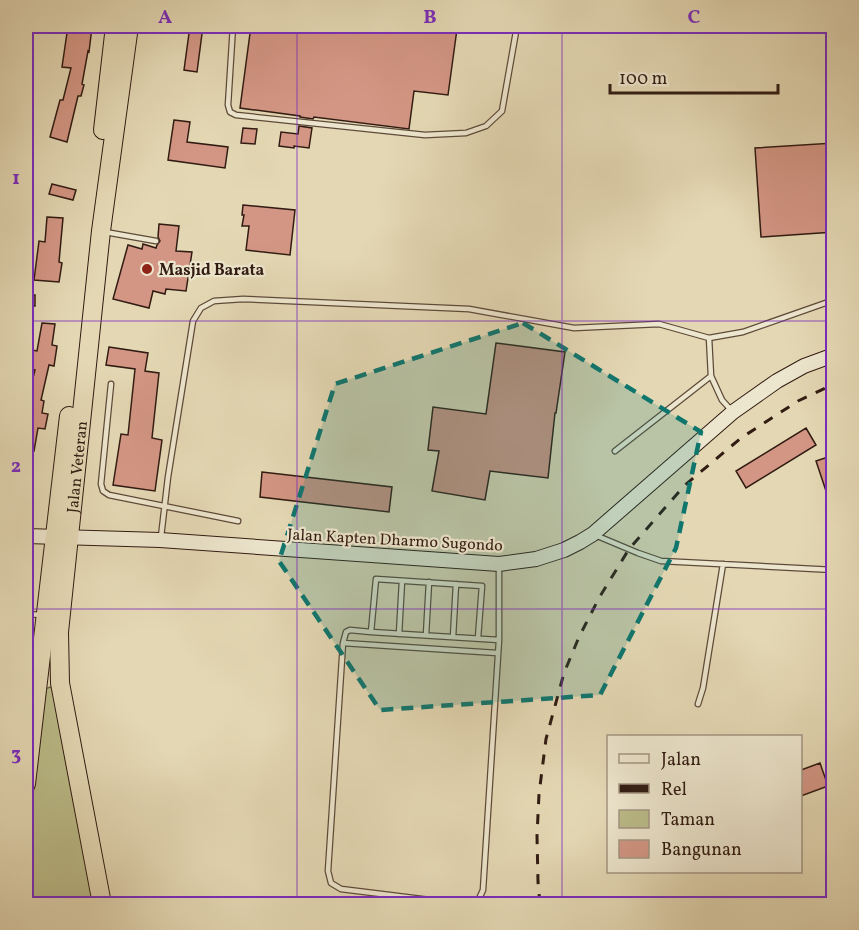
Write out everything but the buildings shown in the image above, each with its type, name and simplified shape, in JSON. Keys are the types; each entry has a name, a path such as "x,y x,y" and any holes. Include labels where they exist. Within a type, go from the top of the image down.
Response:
{"highway":[{"name":"Jalan Veteran","path":"102,904 60,682 59,632 61,537 115,26"},
{"name":"Jalan Veteran","path":"26,784 30,705 38,682 45,615 61,537 129,26"},
{"path":"38,682 60,682"}],"main road":[{"name":"Jalan Kapten Dharmo Sugondo","path":"26,536 160,540 499,564 536,559 564,550 593,534 733,412 786,376 804,366 834,355"}],"lane":[{"path":"233,26 228,105 230,112 236,115 425,135 466,133 486,126 502,111 517,26"},
{"path":"102,231 156,241"},
{"path":"160,540 193,321 201,308 214,302 243,299 469,309 574,328 659,324 709,338 743,332 834,300"},
{"path":"709,338 711,376 722,400 733,412"},
{"path":"615,451 711,376"},
{"path":"111,384 101,484 103,491 109,495 238,521"},
{"path":"593,534 661,561 834,570"},
{"path":"468,904 478,901 483,890 499,640 499,564"},
{"path":"698,704 703,688 723,564"},
{"path":"370,632 376,579 482,586 478,638"},
{"path":"399,634 402,581"},
{"path":"426,635 429,582"},
{"path":"453,637 456,584"},
{"path":"26,614 45,615"},
{"path":"462,904 341,889 332,883 328,871 343,643 346,632 350,630 499,640"},
{"path":"343,643 497,653"}],"highlighted area":[{"path":"523,323 701,432 676,548 600,695 380,710 279,561 335,384"}],"green space":[{"path":"50,687 55,690 94,904 26,904 26,853 45,689"}],"railway":[{"path":"540,904 537,836 539,794 546,739 564,673 599,598 629,549 685,485 741,438 798,401 834,384"}],"place":[{"name":"Masjid Barata","path":"147,269"}]}
